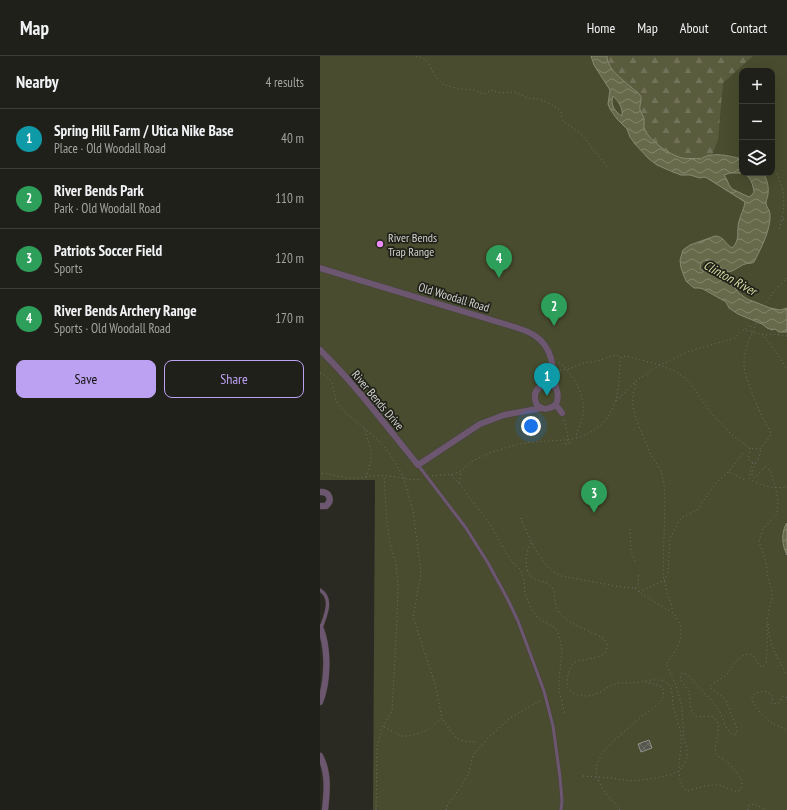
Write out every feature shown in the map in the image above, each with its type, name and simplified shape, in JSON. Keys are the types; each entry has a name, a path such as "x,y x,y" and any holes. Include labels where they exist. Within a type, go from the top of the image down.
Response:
{"street":[{"name":"Old Woodall Road","path":"320,268 530,332 539,339 547,349 551,358 558,398 556,405"},
{"name":"River Bends Drive","path":"320,350 364,399 418,465"},
{"path":"533,410 536,403 536,391 540,386 552,382 554,378"},
{"path":"548,384 556,388"},
{"path":"536,403 542,408"},
{"path":"418,465 480,424 504,416 542,408 550,408 556,405 562,413"},
{"path":"320,506 326,506 330,500 327,493 321,492"},
{"path":"320,628 325,645 326,670 320,702"},
{"path":"320,756 327,777 325,810"}],"lane":[{"path":"418,465 466,528 488,563 518,621 546,698 553,726 560,777 562,810"},
{"path":"320,590 324,593 328,601 328,609 320,628"}],"path":[{"path":"416,56 424,59 430,65 433,73 443,85 475,90 483,94 491,90 501,93 517,92 526,97 532,99 539,98 551,104 561,112 564,122 580,133 588,142 608,169"},
{"path":"775,171 783,191 785,208 779,229"},
{"path":"782,219 787,220"},
{"path":"531,543 526,558 526,565 530,575 534,579 549,584 554,592 558,610 564,618 604,638 607,643 606,651 598,657 572,665 567,682 569,690 578,695 591,696 615,684 656,680 666,682 671,689 674,709 681,735 682,745 679,771 680,781 683,788 686,791 715,784 724,786 733,791 741,790 742,782 738,775 727,762 716,755 715,747 718,737 718,728 716,720 711,716 696,717 693,715 691,711 688,689 680,680 680,676 682,673 688,675 714,704 730,734 735,736 736,725 730,714 726,700 710,687 712,684 726,676 736,662 744,656 750,654 753,655 759,666 762,667 766,663 767,620 772,590 766,576 767,568 765,558 759,542 762,530 777,514 778,498 771,472 768,469 765,467 756,477 754,478 752,476 752,472 758,460 761,448 768,441 771,434 762,417 746,376 744,358 752,332 767,301 787,278"},
{"path":"459,483 461,472 468,464 490,453 517,444 567,440 586,435 601,425 610,414 616,402 636,381 648,372 690,351 735,338 749,325 751,326 749,330"},
{"path":"744,330 766,335 773,334 787,336"},
{"path":"761,334 776,352 787,369"},
{"path":"553,370 567,369 614,355 621,357 626,356 672,369 691,384 711,412 732,435 750,448 761,448"},
{"path":"616,402 621,357"},
{"path":"551,358 555,359 567,369 578,385 582,400 583,413 576,438"},
{"path":"320,373 332,382 336,401 341,408 353,420 378,440 388,451 402,474 413,511 421,573 413,617 435,684 442,718 456,738 466,742 477,742"},
{"path":"636,381 633,395 633,407 636,420 651,455 661,471 664,483 664,575 667,593 672,606 672,612"},
{"path":"562,413 568,444"},
{"path":"364,428 371,450 371,460 366,477"},
{"path":"565,444 570,443"},
{"path":"750,448 748,459 753,463"},
{"path":"639,592 665,580 668,572 670,538 681,518 697,510 716,484 729,471 744,452"},
{"path":"753,463 749,478 753,481 775,488 787,487"},
{"path":"729,471 745,480"},
{"path":"433,475 461,472"},
{"path":"320,473 355,478 384,476 412,480 423,478"},
{"path":"450,474 459,483 490,524 506,553 514,564 520,569 524,580 525,594 531,608 538,618 554,628 558,633 562,648 559,690 565,714"},
{"path":"376,810 377,748 381,730 392,711 398,585 396,564 390,543 387,523 384,476"},
{"path":"521,518 531,543 544,562 554,573 561,576 621,587 635,588 643,595 672,612 682,629 681,639 675,652 666,664 676,685 682,707 684,740 687,747 687,757 684,764 679,771 670,775 650,779 630,781 583,776"},
{"path":"630,529 631,551 635,561"},
{"path":"635,588 638,585 639,573"},
{"path":"767,620 771,645 787,675"},
{"path":"620,810 606,794 597,777 597,769 599,761 605,750 661,701 663,697 663,688 658,684 643,681"},
{"path":"787,698 783,696 779,703 772,704 770,702 773,698 772,695 766,691 756,693 752,698 753,703 765,717 773,724 784,728 787,731"},
{"path":"446,810 448,804 462,785 469,772 473,755 489,737 510,718 546,698"},
{"path":"383,727 401,736 409,736 428,730 442,718"},
{"path":"748,810 749,805 755,804 766,810"}],"shaded area":[{"path":"320,56 787,56 787,810 373,810 375,480 320,480"}],"green space":[{"path":"600,56 753,56 723,83 718,140 708,165 666,160 638,130"}],"water":[{"path":"591,56 607,56 609,65 612,69 639,94 641,97 640,110 644,118 644,128 646,133 666,150 682,158 701,159 710,155 715,155 739,158 739,173 724,175 732,189 749,197 754,192 754,189 751,180 747,176 765,176 768,185 766,203 770,213 770,220 765,239 754,262 745,264 728,272 722,269 719,265 710,261 703,261 700,268 702,270 720,275 732,284 739,293 747,299 770,308 780,310 787,308 787,332 779,332 775,329 772,330 738,314 729,308 726,302 703,289 694,288 686,281 681,268 680,260 683,250 690,245 715,236 721,237 732,248 736,242 738,225 745,202 707,178 681,175 657,165 649,159 635,144 627,129 610,109 608,104 610,90 594,65","holes":["613,96 621,108 622,116 615,110 612,102"]},
{"path":"787,523 787,555 784,547 783,532"}],"building":[{"path":"649,740 652,748 641,752 638,744"}],"place":[{"name":"River Bends Trap Range","path":"380,244"},
{"name":"River Bends Archery Range","path":"499,278"},
{"name":"River Bends Park","path":"554,326"},
{"name":"Spring Hill Farm / Utica Nike Base","path":"547,396"},
{"name":"Patriots Soccer Field","path":"594,513"}],"water label":[{"name":"Clinton River","path":"730,278"}]}
